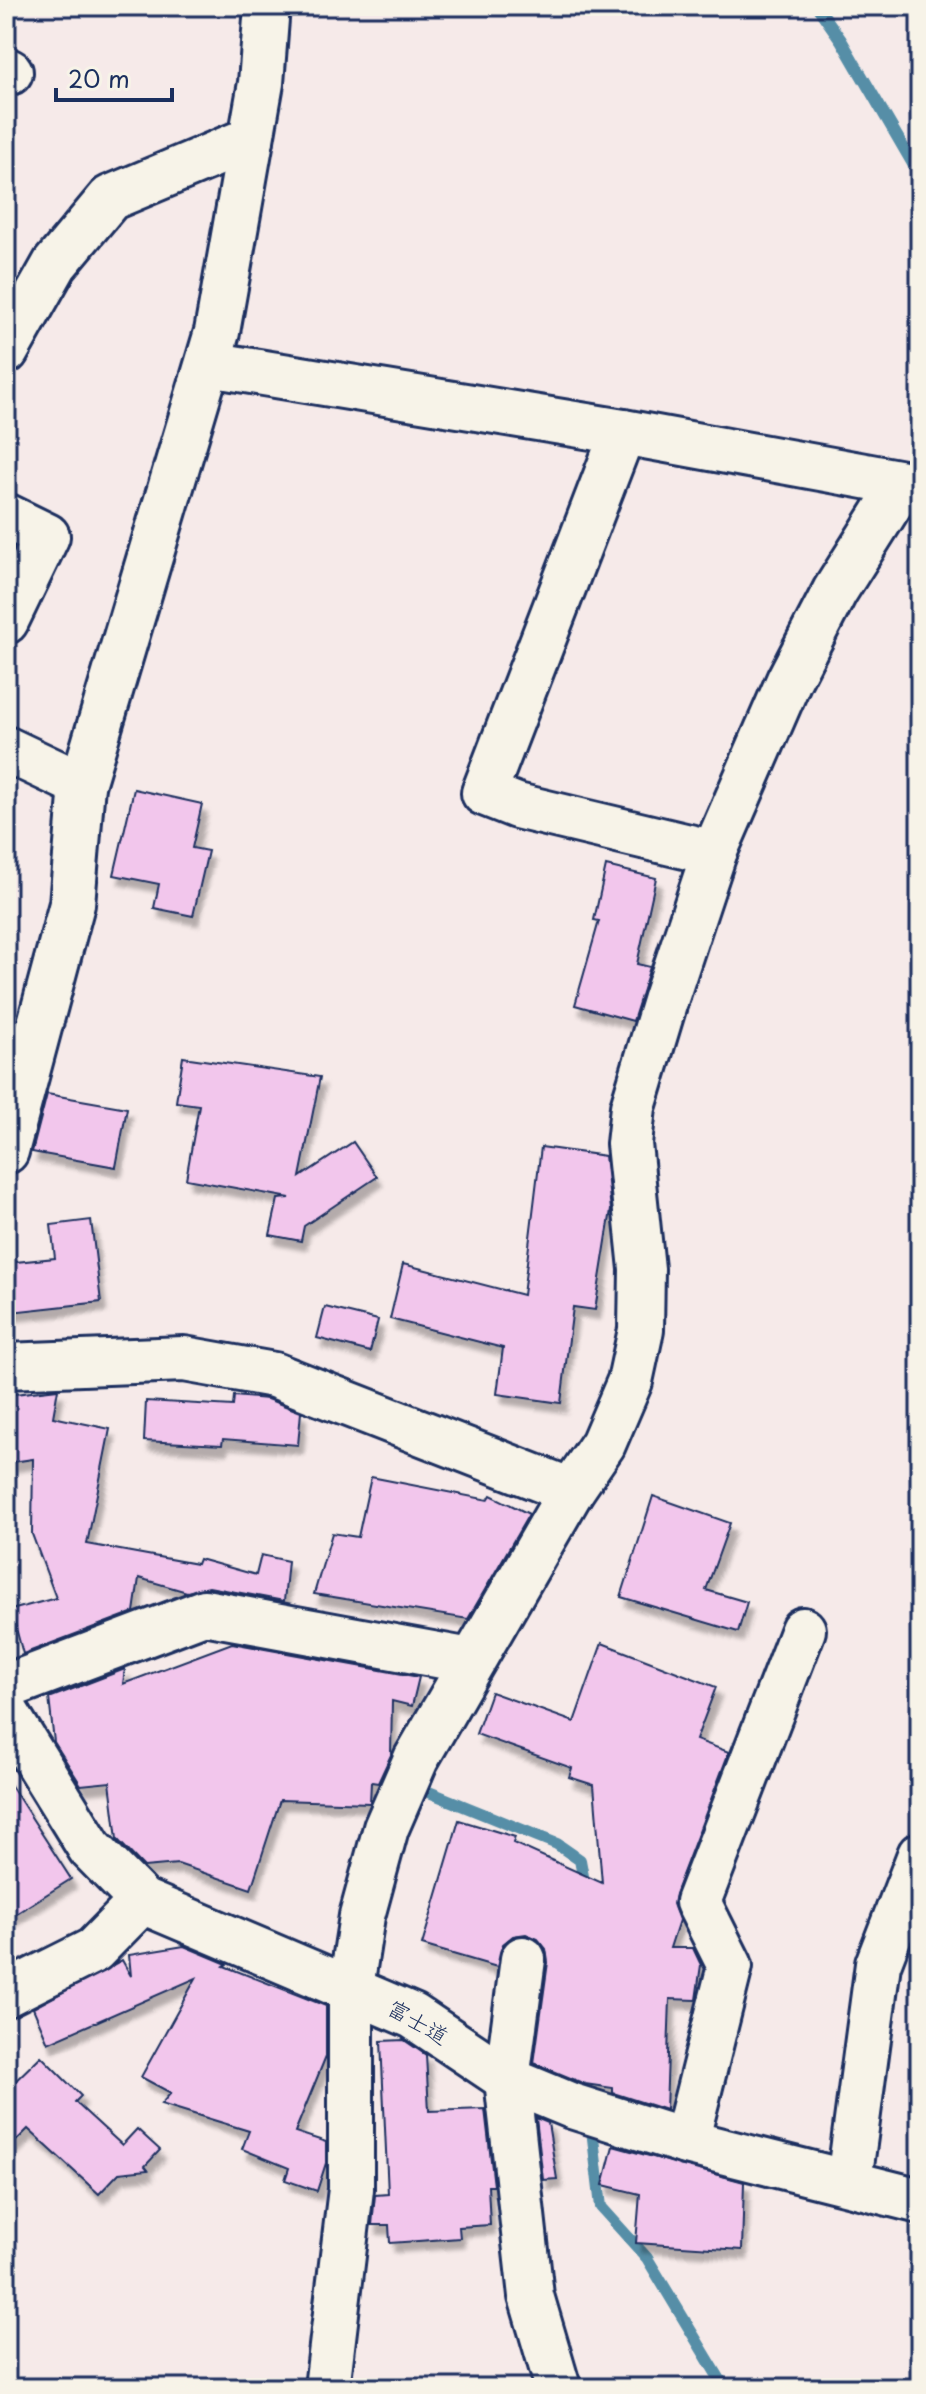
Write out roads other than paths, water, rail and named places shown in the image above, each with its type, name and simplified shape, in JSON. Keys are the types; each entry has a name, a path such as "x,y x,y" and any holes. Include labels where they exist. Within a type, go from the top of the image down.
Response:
{"street":[{"path":"6,1151 72,904 82,785 209,364 261,83 267,6"},
{"path":"6,351 55,264 110,198 251,139"},
{"path":"209,364 623,432 903,483 828,604 789,680 714,853 633,1107 629,1144 642,1269 641,1330 630,1381 603,1444 571,1491 470,1661 416,1759 386,1828 362,1916 351,1987 351,2189 327,2388"},
{"path":"623,432 484,793 517,806 714,853"},
{"path":"6,516 47,536 6,621"},
{"path":"6,749 82,785"},
{"path":"6,1366 184,1359 274,1375 571,1491"},
{"path":"6,1687 204,1612 470,1661"},
{"path":"686,2142 730,1966 698,1902 803,1630"},
{"name":"富士道","path":"6,1712 21,1768 90,1848 142,1901 351,1987 413,2016 507,2079 592,2113 686,2142 920,2201"},
{"path":"849,2181 878,1964 920,1855"},
{"path":"6,1994 94,1950 142,1901"},
{"path":"523,1959 507,2079 531,2296 558,2388"}],"waterway":[{"path":"817,6 841,40 920,176"},
{"path":"429,1776 424,1790 557,1844 580,1860 585,1887"},
{"path":"591,2121 601,2207 647,2258 725,2388"}]}
